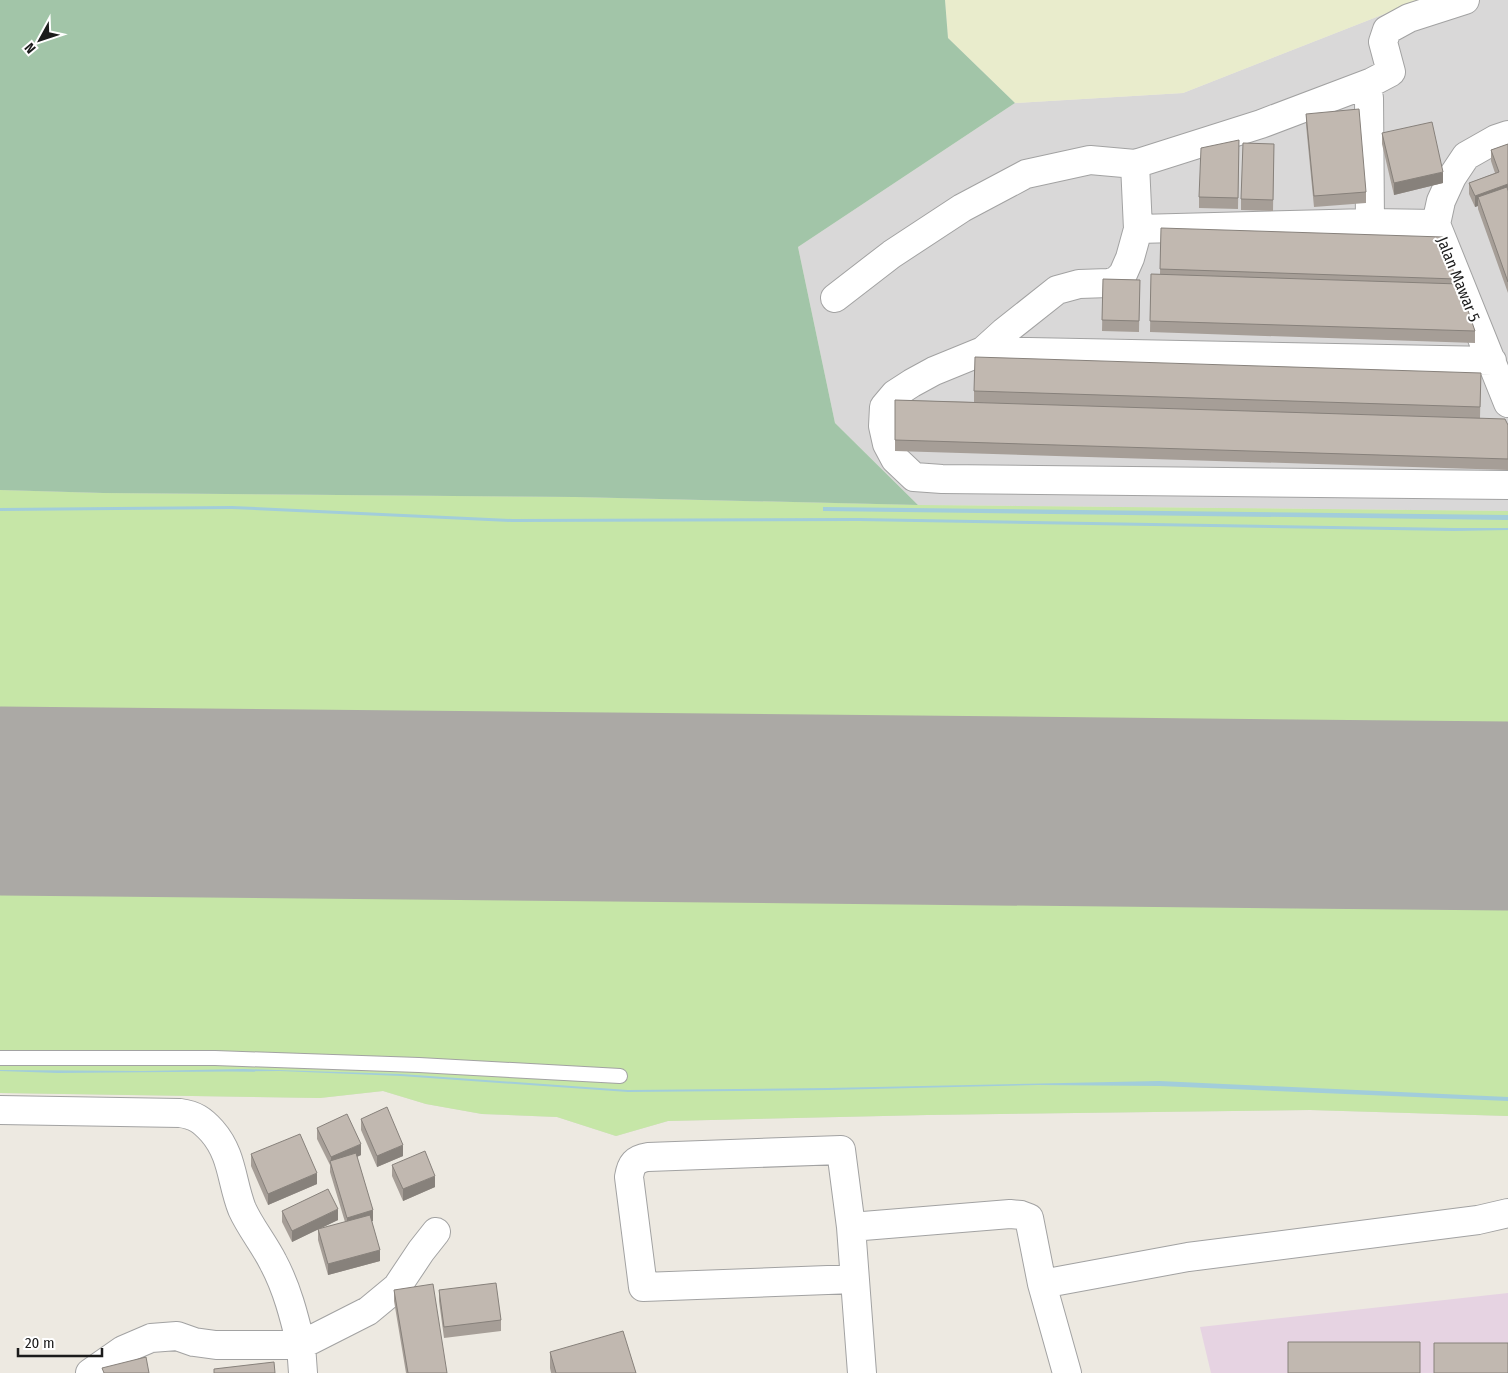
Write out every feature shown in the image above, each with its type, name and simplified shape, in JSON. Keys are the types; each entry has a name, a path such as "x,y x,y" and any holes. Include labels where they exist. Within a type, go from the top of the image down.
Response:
{"street":[{"path":"835,298 892,254 962,208 1026,174 1090,160 1135,164 1261,124 1372,82 1391,72 1384,42 1387,30 1409,18 1465,0"},
{"path":"1369,98 1370,223"},
{"name":"Jalan Mawar 5","path":"1508,135 1496,139 1466,156 1452,177 1441,201 1436,224 1508,403"},
{"path":"983,351 1057,290 1079,284 1109,283 1117,280 1123,274 1130,258 1138,229 1135,164"},
{"path":"1138,229 1370,223 1436,224"},
{"path":"1492,360 983,351 958,360 927,375 895,394 884,407 882,426 887,444 895,459 914,477 942,479 1508,485"},
{"path":"0,1110 180,1113 193,1114 204,1123 220,1140 229,1159 242,1209 273,1262 290,1301 301,1345 303,1373"},
{"path":"854,1279 643,1287 629,1178 630,1167 637,1159 648,1157 842,1150 850,1228 862,1373"},
{"path":"1042,1284 1188,1257 1478,1220 1508,1213"},
{"path":"850,1228 1021,1215 1029,1218 1042,1284 1067,1373"},
{"path":"90,1373 123,1350 151,1338 177,1336 194,1342 216,1346 301,1345 368,1311 397,1288 436,1232"}],"lane":[{"path":"0,1058 224,1058 419,1065 620,1076"}],"shaded area":[{"path":"1420,0 1508,0 1508,511 918,505 835,423 798,247 1015,103 1183,93"},
{"path":"0,490 103,493 575,497 918,505 1508,511 1508,1116 1310,1110 927,1115 668,1121 616,1136 557,1117 482,1114 426,1104 383,1091 320,1098 0,1093"},
{"path":"1508,1293 1508,1373 1211,1373 1200,1327"}],"green space":[{"path":"0,0 945,0 948,38 1015,103 798,247 835,423 918,505 575,497 103,493 0,490"},
{"path":"945,0 1420,0 1183,93 1015,103 948,38"},
{"path":"0,490 103,493 575,497 918,505 1508,511 1508,753 0,738"},
{"path":"0,865 1508,879 1508,1116 1310,1110 927,1115 668,1121 616,1136 557,1117 482,1114 426,1104 383,1091 320,1098 0,1093"}],"water":[{"path":"232,506 512,519 859,518 1508,528 1508,530 1454,531 859,521 512,522 232,509 0,511 0,508"},
{"path":"823,507 1508,515 1508,520 823,511"},
{"path":"244,1069 401,1074 628,1090 1159,1081 1508,1097 1508,1101 1160,1086 1038,1085 628,1092 401,1076 280,1071 58,1073 0,1071"}],"building":[{"path":"1359,109 1366,192 1314,196 1306,114"},
{"path":"1432,122 1443,172 1394,183 1382,133"},
{"path":"1239,140 1238,198 1199,197 1201,148"},
{"path":"1243,143 1274,144 1273,200 1241,199"},
{"path":"1508,144 1508,184 1475,196 1469,183 1499,172 1491,150"},
{"path":"1507,187 1508,191 1508,282 1478,197"},
{"path":"1161,228 1443,237 1456,279 1160,269"},
{"path":"1151,274 1459,284 1475,331 1150,321"},
{"path":"1103,279 1140,280 1139,321 1102,320"},
{"path":"975,357 1481,373 1480,407 974,391"},
{"path":"895,400 1505,419 1508,425 1508,459 895,440"},
{"path":"387,1107 403,1145 377,1156 361,1119"},
{"path":"347,1114 361,1144 331,1157 317,1128"},
{"path":"300,1134 317,1173 268,1194 251,1154"},
{"path":"425,1151 435,1176 403,1189 392,1165"},
{"path":"356,1153 373,1210 347,1218 330,1161"},
{"path":"328,1189 338,1209 292,1231 282,1211"},
{"path":"370,1215 380,1250 328,1264 318,1229"},
{"path":"496,1283 501,1320 444,1327 439,1290"},
{"path":"433,1284 447,1373 408,1373 394,1290"},
{"path":"623,1331 636,1373 556,1373 550,1352"},
{"path":"1288,1342 1420,1342 1420,1373 1288,1373"},
{"path":"1434,1343 1508,1343 1508,1373 1434,1373"},
{"path":"146,1357 149,1373 104,1373 102,1368"},
{"path":"274,1362 275,1373 214,1373 214,1369"}],"runway":[{"path":"0,801 1508,816"}]}
